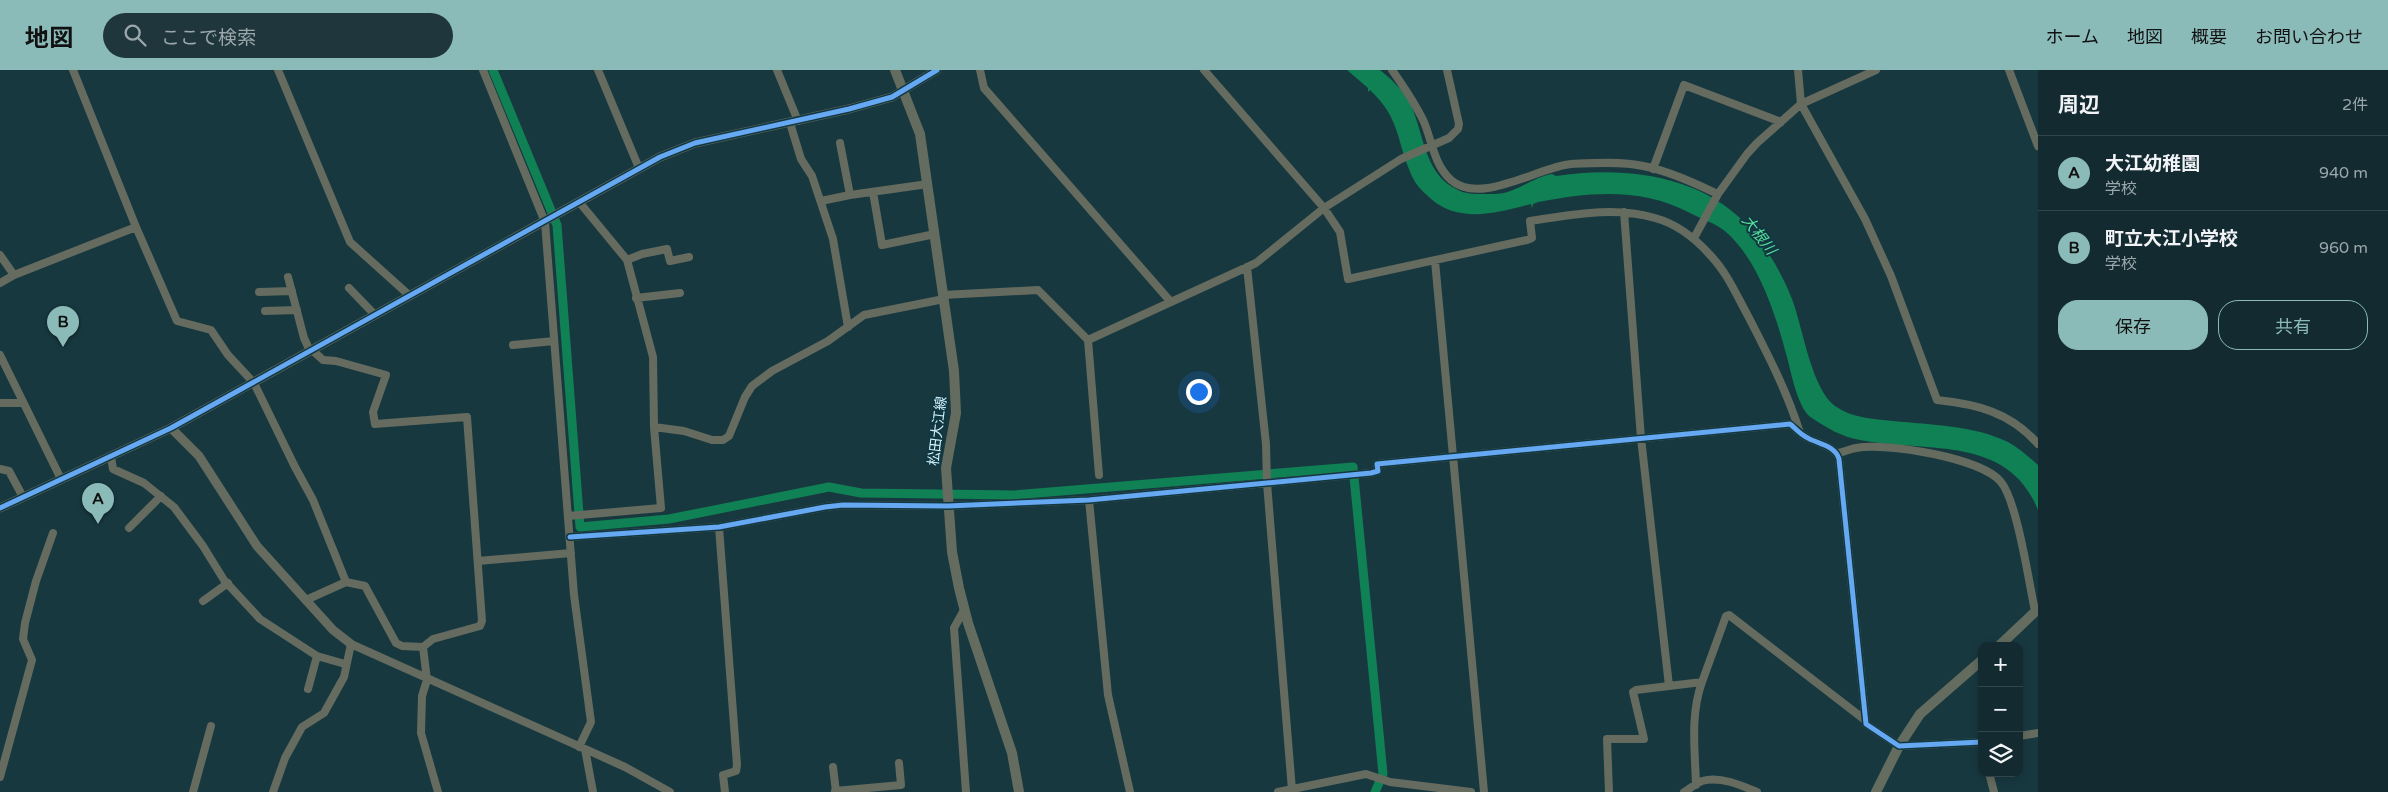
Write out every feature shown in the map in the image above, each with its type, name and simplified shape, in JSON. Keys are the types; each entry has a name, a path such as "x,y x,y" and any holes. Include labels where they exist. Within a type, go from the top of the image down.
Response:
{"main road":[{"name":"松田大江線","path":"895,70 920,134 956,392 956,413 946,468 952,552 964,610 1012,753 1019,792"},
{"path":"2003,642 2037,610"},
{"path":"1876,792 1900,746 1920,714 1978,663"}],"street":[{"path":"73,70 136,227 177,321 211,330 228,355 254,383 313,500 346,582"},
{"path":"278,70 350,242 410,296"},
{"path":"483,70 546,221 578,637 591,722 582,748 593,792"},
{"path":"598,70 639,168"},
{"path":"777,70 794,122 801,159 812,176 833,239 848,327"},
{"path":"0,508 171,428 580,203 639,168 695,143 794,122 892,97 937,70"},
{"path":"980,70 984,88 1170,301"},
{"path":"1204,70 1324,208 1340,232 1348,279 1528,240 1532,238 1530,221 1590,212 1624,212 1663,220 1694,238 1712,256 1735,291 1776,370 1800,434"},
{"path":"1392,70 1411,96 1439,164 1451,180 1468,188 1494,187 1517,181 1546,169 1570,164 1642,165 1680,177 1718,194"},
{"path":"1088,340 1170,301 1248,268 1324,208 1401,159 1449,138 1458,129 1458,116 1447,70"},
{"path":"1798,70 1801,104 1865,219 1891,276 1936,400 1983,407 2000,414 2017,424 2038,444"},
{"path":"1694,238 1718,194 1747,154 1781,122 1801,104 1876,70"},
{"path":"2009,70 2038,146"},
{"path":"1652,168 1684,85 1781,122"},
{"path":"840,143 850,196"},
{"path":"821,201 928,184"},
{"path":"873,192 882,245 935,234"},
{"path":"568,516 661,508 654,427 653,357 627,260 583,209 580,203"},
{"path":"1624,212 1641,438 1669,686"},
{"path":"0,283 14,275 136,227"},
{"path":"627,260 642,254 667,249 670,261 689,257"},
{"path":"0,255 14,275"},
{"path":"1435,261 1484,792"},
{"path":"1248,268 1266,444 1266,471 1292,790"},
{"path":"288,277 304,338 311,350 323,360 336,361 386,375 374,412 375,424 467,418 482,622 480,626 433,639 423,647 402,646 396,642 365,586 346,582 306,600"},
{"path":"349,288 375,315"},
{"path":"654,427 684,430 712,440 723,440 729,436 745,397 752,386 772,371 828,341 864,315 944,297 1038,290 1088,340 1099,475"},
{"path":"259,292 292,291"},
{"path":"636,298 680,293"},
{"path":"265,311 297,310"},
{"path":"513,345 554,341"},
{"path":"0,355 61,479"},
{"path":"0,374 9,374"},
{"path":"0,403 23,403"},
{"path":"570,537 719,526 825,507 1089,500 1340,476 1378,471 1377,464 1790,424 1800,434 1838,453 1857,448 1884,448 1941,455 1984,468 2002,482 2012,504 2037,610"},
{"path":"171,428 199,456 257,546 333,630 351,644 427,680 625,767 670,792"},
{"path":"1838,453 1866,724 1900,746 1978,743"},
{"path":"110,457 113,470 144,483 181,515 228,583 260,619 317,656 345,664"},
{"path":"0,469 9,471 23,497"},
{"path":"129,528 161,496"},
{"path":"1089,500 1108,696 1130,792"},
{"path":"719,526 736,765 736,771 723,775 725,792"},
{"path":"0,777 32,660 23,639 24,623 53,533"},
{"path":"478,561 571,553"},
{"path":"203,601 228,583"},
{"path":"964,610 954,628 966,792"},
{"path":"1697,787 1694,717 1697,695 1726,616 1729,615 1865,720"},
{"path":"273,792 289,751 302,727 324,713 344,677 345,664 351,644"},
{"path":"423,647 427,680 422,696 421,733 438,792"},
{"path":"308,689 317,656"},
{"path":"1610,792 1607,738 1644,739 1633,692 1636,690 1702,682"},
{"path":"193,792 211,726"},
{"path":"2023,735 2038,733"},
{"path":"833,767 835,792 902,785 899,763"},
{"path":"1278,792 1366,774 1390,782 1471,792"},
{"path":"1990,777 1994,792"},
{"path":"1684,792 1697,787 1702,781 1726,781 1757,792"}],"shaded area":[{"name":"大根川","path":"1347,70 1380,70 1396,84 1409,101 1431,163 1446,183 1462,192 1500,194 1552,174 1556,176 1606,172 1632,174 1657,177 1682,184 1705,194 1726,207 1745,223 1748,221 1747,224 1767,250 1788,289 1814,372 1820,386 1835,406 1848,413 1863,417 1966,429 1995,436 2008,442 2038,465 2038,510 2024,486 2007,469 1986,458 1962,451 1853,439 1829,429 1807,414 1799,399 1783,341 1765,290 1748,258 1738,244 1722,229 1672,205 1634,195 1596,194 1577,196 1538,202 1533,204 1532,208 1531,204 1505,211 1479,214 1466,214 1441,206 1422,190 1411,174 1396,129 1387,110 1370,90 1368,92 1368,88"}],"waterway":[{"path":"493,70 557,225 580,527 669,519 829,487 861,493 1014,495 1353,467 1383,774 1375,792"}],"cycle path":[{"path":"0,508 171,428 660,157 695,143 849,109 892,97 937,70"},
{"path":"570,537 719,527 843,505 948,506 1089,500 1371,473 1378,471 1377,464 1790,424 1804,436 1830,448 1837,454 1839,459 1866,724 1899,746 1978,742"}],"place":[{"name":"町立大江小学校","path":"63,347"},
{"name":"大江幼稚園","path":"98,524"}]}
